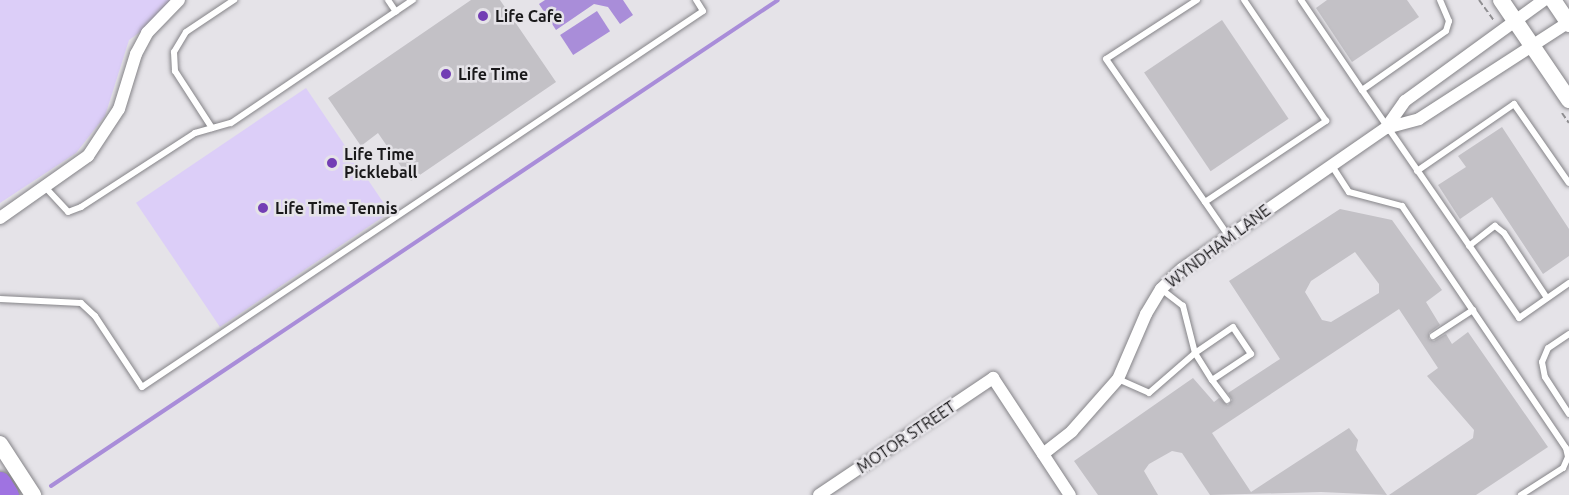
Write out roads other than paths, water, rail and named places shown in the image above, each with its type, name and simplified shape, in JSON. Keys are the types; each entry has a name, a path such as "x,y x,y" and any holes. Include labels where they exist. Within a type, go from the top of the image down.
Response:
{"highway":[{"path":"0,482 8,495"}],"main road":[{"path":"1501,0 1569,100"},
{"path":"1553,0 1569,23"},
{"path":"0,444 33,495"}],"street":[{"path":"0,218 88,156 103,137 119,109 136,54 147,33 179,0"},
{"name":"WYNDHAM LANE","path":"1386,128 1405,102 1517,23 1544,0"},
{"name":"WYNDHAM LANE","path":"1043,454 1072,431 1118,379 1161,289 1228,235 1386,128 1419,118 1569,23"},
{"name":"MOTOR STREET","path":"819,495 993,378 1043,454"},
{"path":"1043,454 1070,495"}],"lane":[{"path":"212,128 175,71 174,52 186,32 234,0"},
{"path":"388,0 396,12"},
{"path":"45,187 68,212 81,207 195,133 231,123 413,0"},
{"path":"0,299 81,303 95,316 142,387 703,11 696,0"},
{"path":"1197,0 1106,59 1228,235"},
{"path":"1205,202 1326,122 1244,0"},
{"path":"1301,0 1386,128 1519,318 1569,283"},
{"path":"1362,90 1446,31 1449,21 1440,0"},
{"path":"1417,171 1514,104 1569,183"},
{"path":"1331,165 1349,192 1402,206 1566,448 1568,457 1563,468 1521,495"},
{"path":"1468,246 1495,226 1503,233 1547,298"},
{"path":"1161,289 1183,306 1195,353 1227,400"},
{"path":"1433,336 1473,310"},
{"path":"1118,379 1149,393 1195,353 1233,327 1251,354 1212,380"},
{"path":"1569,334 1548,348 1542,362 1545,377 1569,414"}],"waterway":[{"path":"51,486 778,0"}],"place":[{"name":"Life Cafe","path":"483,16"},
{"name":"Life Time","path":"446,74"},
{"name":"Life Time Pickleball","path":"332,163"},
{"name":"Life Time Tennis","path":"263,208"}]}
